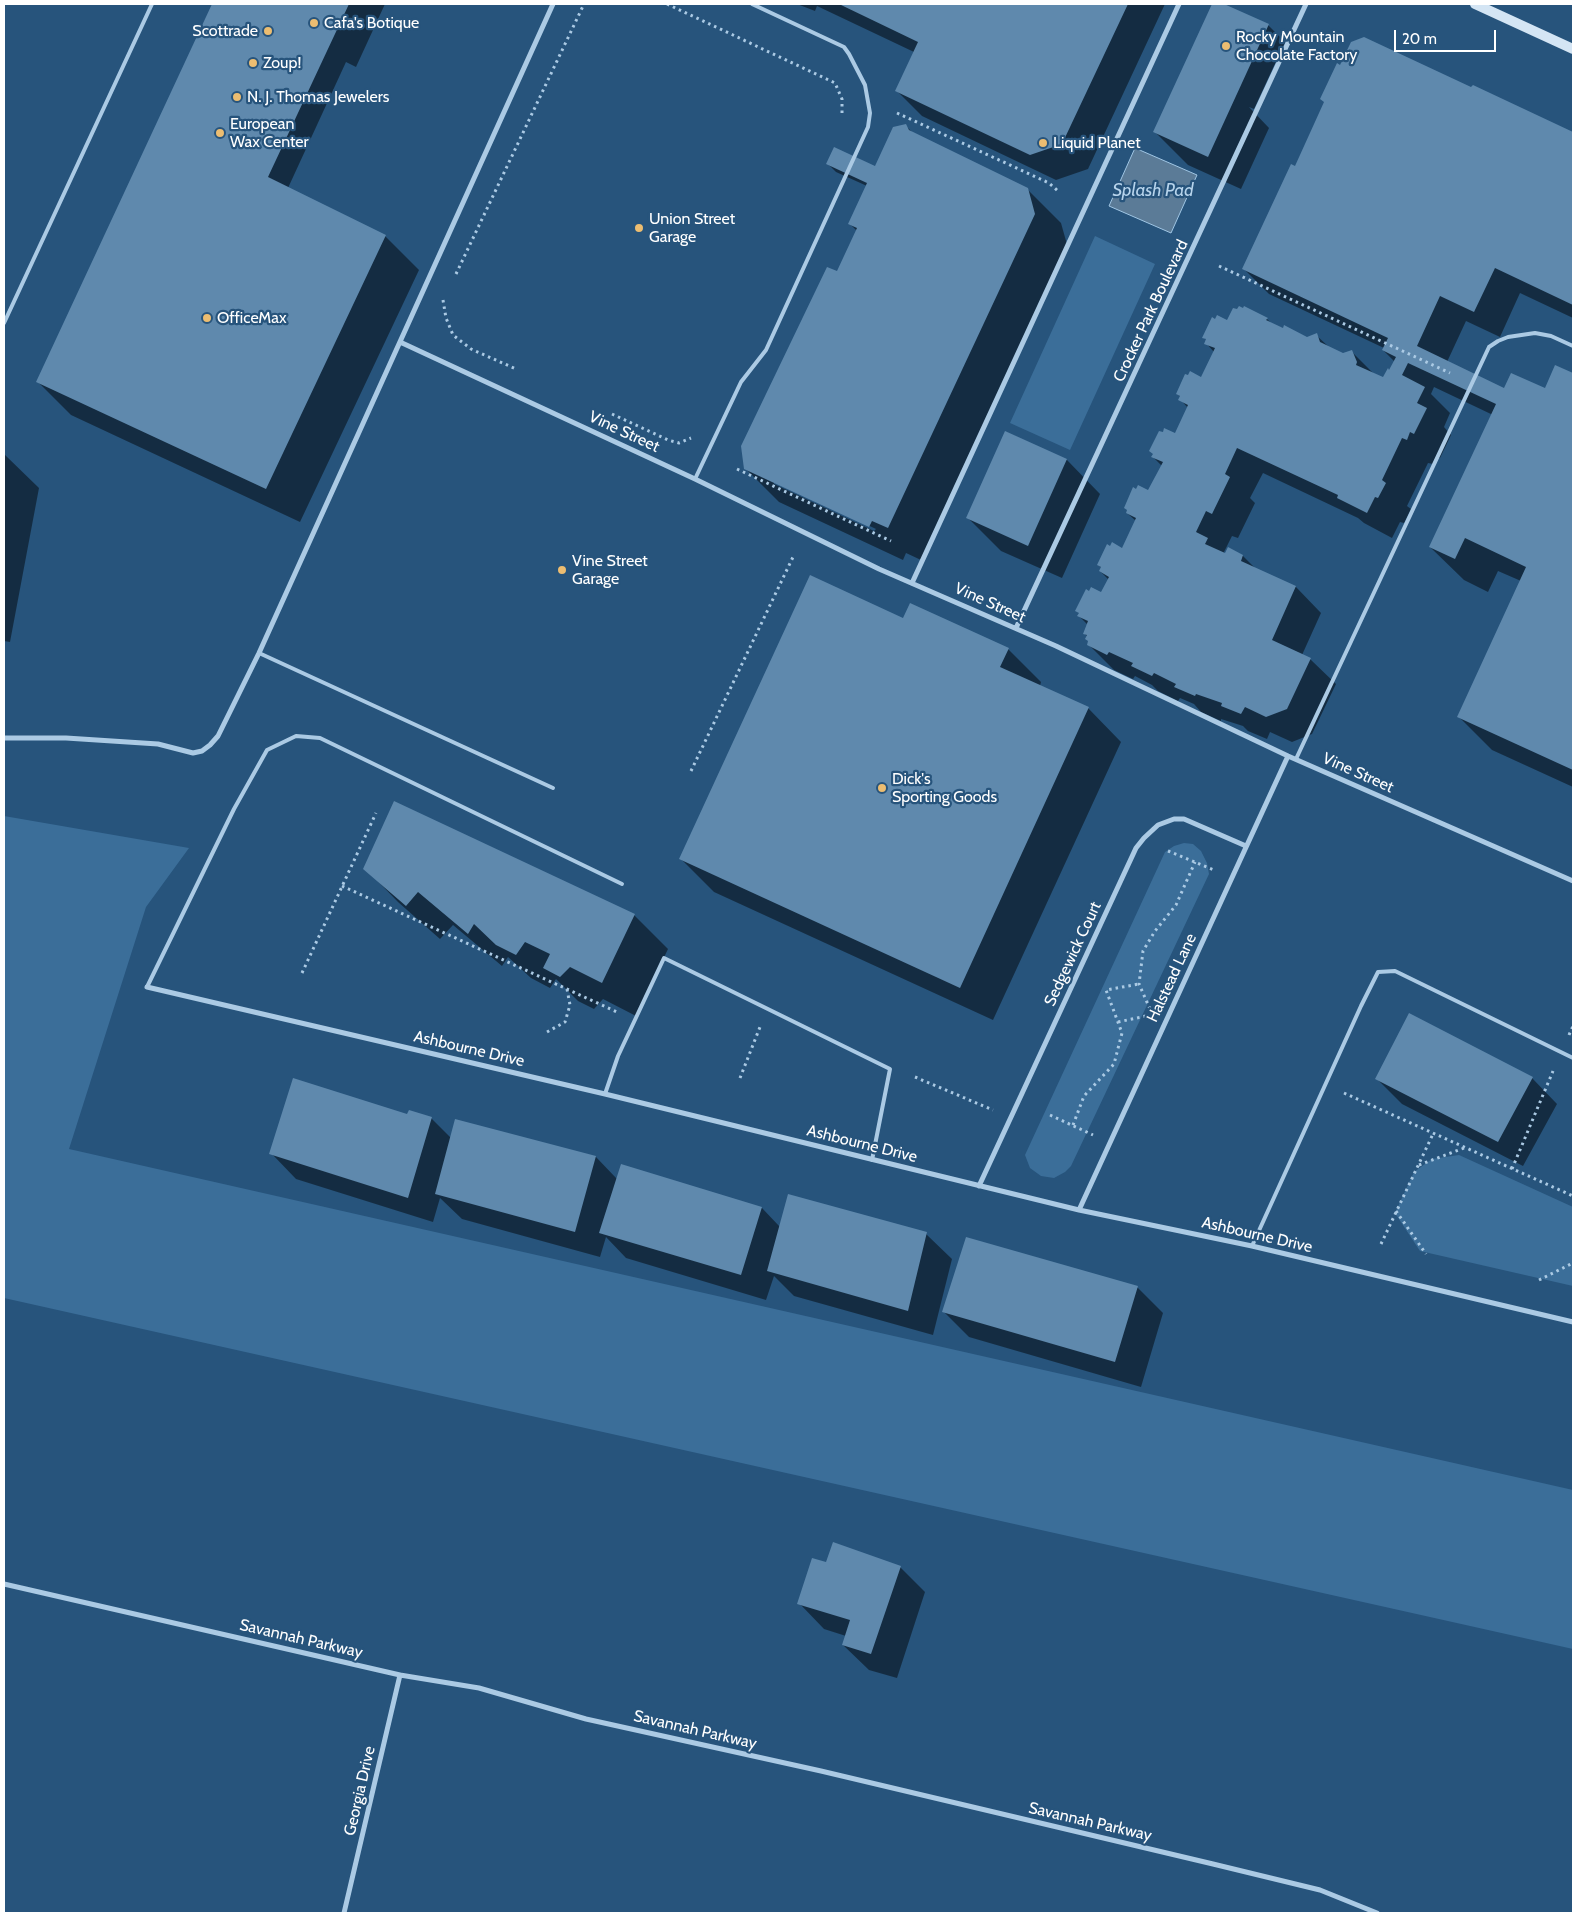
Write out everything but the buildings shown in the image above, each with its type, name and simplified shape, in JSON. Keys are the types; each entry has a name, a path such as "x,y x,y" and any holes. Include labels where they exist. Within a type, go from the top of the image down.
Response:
{"street":[{"path":"4,738 66,738 158,744 193,753 210,745 218,736 259,653 553,4"},
{"path":"912,583 1179,4"},
{"name":"Crocker Park Boulevard","path":"1016,628 1306,4"},
{"path":"1475,4 1573,49"},
{"name":"Vine Street","path":"400,342 695,479 865,562 1016,628 1288,756 1573,881"},
{"name":"Halstead Lane","path":"1079,1210 1288,756"},
{"name":"Sedgewick Court","path":"979,1186 1136,848 1158,825 1174,819 1184,819 1246,846"},
{"name":"Ashbourne Drive","path":"147,986 605,1094 1079,1210 1252,1246 1573,1322"},
{"name":"Savannah Parkway","path":"4,1584 400,1674 479,1688 586,1719 812,1769 1223,1866 1320,1890 1377,1913"},
{"name":"Georgia Drive","path":"344,1913 400,1674"}],"lane":[{"path":"4,323 152,4"},
{"path":"695,479 741,382 766,350 868,127 870,113 864,85 844,47 752,4"},
{"path":"1296,759 1489,347 1498,341 1535,333 1550,336 1573,346"},
{"path":"259,653 552,788"},
{"path":"147,986 234,809 267,750 296,736 320,738 622,884"},
{"path":"605,1094 618,1056 664,958 890,1069 872,1160"},
{"path":"1252,1246 1378,972 1395,971 1573,1058"}],"path":[{"path":"455,276 584,4"},
{"path":"667,4 835,83 842,99 842,113"},
{"path":"898,113 1050,183 1058,191"},
{"path":"1220,266 1450,373"},
{"path":"447,293 443,302 446,318 453,335 471,349 516,368"},
{"path":"612,414 668,440 679,442 695,436"},
{"path":"737,468 892,541"},
{"path":"691,771 793,557"},
{"path":"302,973 376,813"},
{"path":"1168,851 1221,873"},
{"path":"1118,1022 1152,1015 1139,984 1143,951 1155,931 1176,905 1195,862"},
{"path":"342,886 619,1013"},
{"path":"1073,1125 1084,1096 1114,1064 1122,1033 1106,990 1139,984"},
{"path":"547,1032 565,1022 570,1005 567,989"},
{"path":"740,1078 767,1008"},
{"path":"1568,1036 1573,1026"},
{"path":"1512,1169 1553,1071"},
{"path":"915,1077 996,1111"},
{"path":"1338,1091 1573,1196"},
{"path":"1050,1115 1094,1136"},
{"path":"1381,1244 1433,1134"},
{"path":"1418,1165 1464,1148"},
{"path":"1396,1211 1426,1254"},
{"path":"1539,1280 1573,1263"}],"shaded area":[{"path":"1095,236 1155,264 1070,450 1010,423"},
{"path":"4,816 189,848 146,907 69,1149 1573,1490 1573,1649 4,1298"},
{"path":"1184,843 1193,844 1201,851 1207,863 1209,874 1071,1166 1054,1178 1041,1176 1030,1168 1025,1155 1165,852 1174,846"},
{"path":"1459,1155 1573,1207 1573,1286 1420,1251 1395,1213 1414,1172 1432,1159"}],"water":[{"name":"Splash Pad","path":"1135,148 1197,175 1171,233 1109,206"}],"place":[{"name":"Cafa's Botique","path":"314,23"},
{"name":"Scottrade","path":"268,31"},
{"name":"Rocky Mountain Chocolate Factory","path":"1226,46"},
{"name":"Zoup!","path":"253,63"},
{"name":"N. J. Thomas Jewelers","path":"237,97"},
{"name":"European Wax Center","path":"220,133"},
{"name":"Liquid Planet","path":"1043,143"},
{"name":"Union Street Garage","path":"639,228"},
{"name":"OfficeMax","path":"207,318"},
{"name":"Vine Street Garage","path":"562,570"},
{"name":"Dick's Sporting Goods","path":"882,788"}]}
